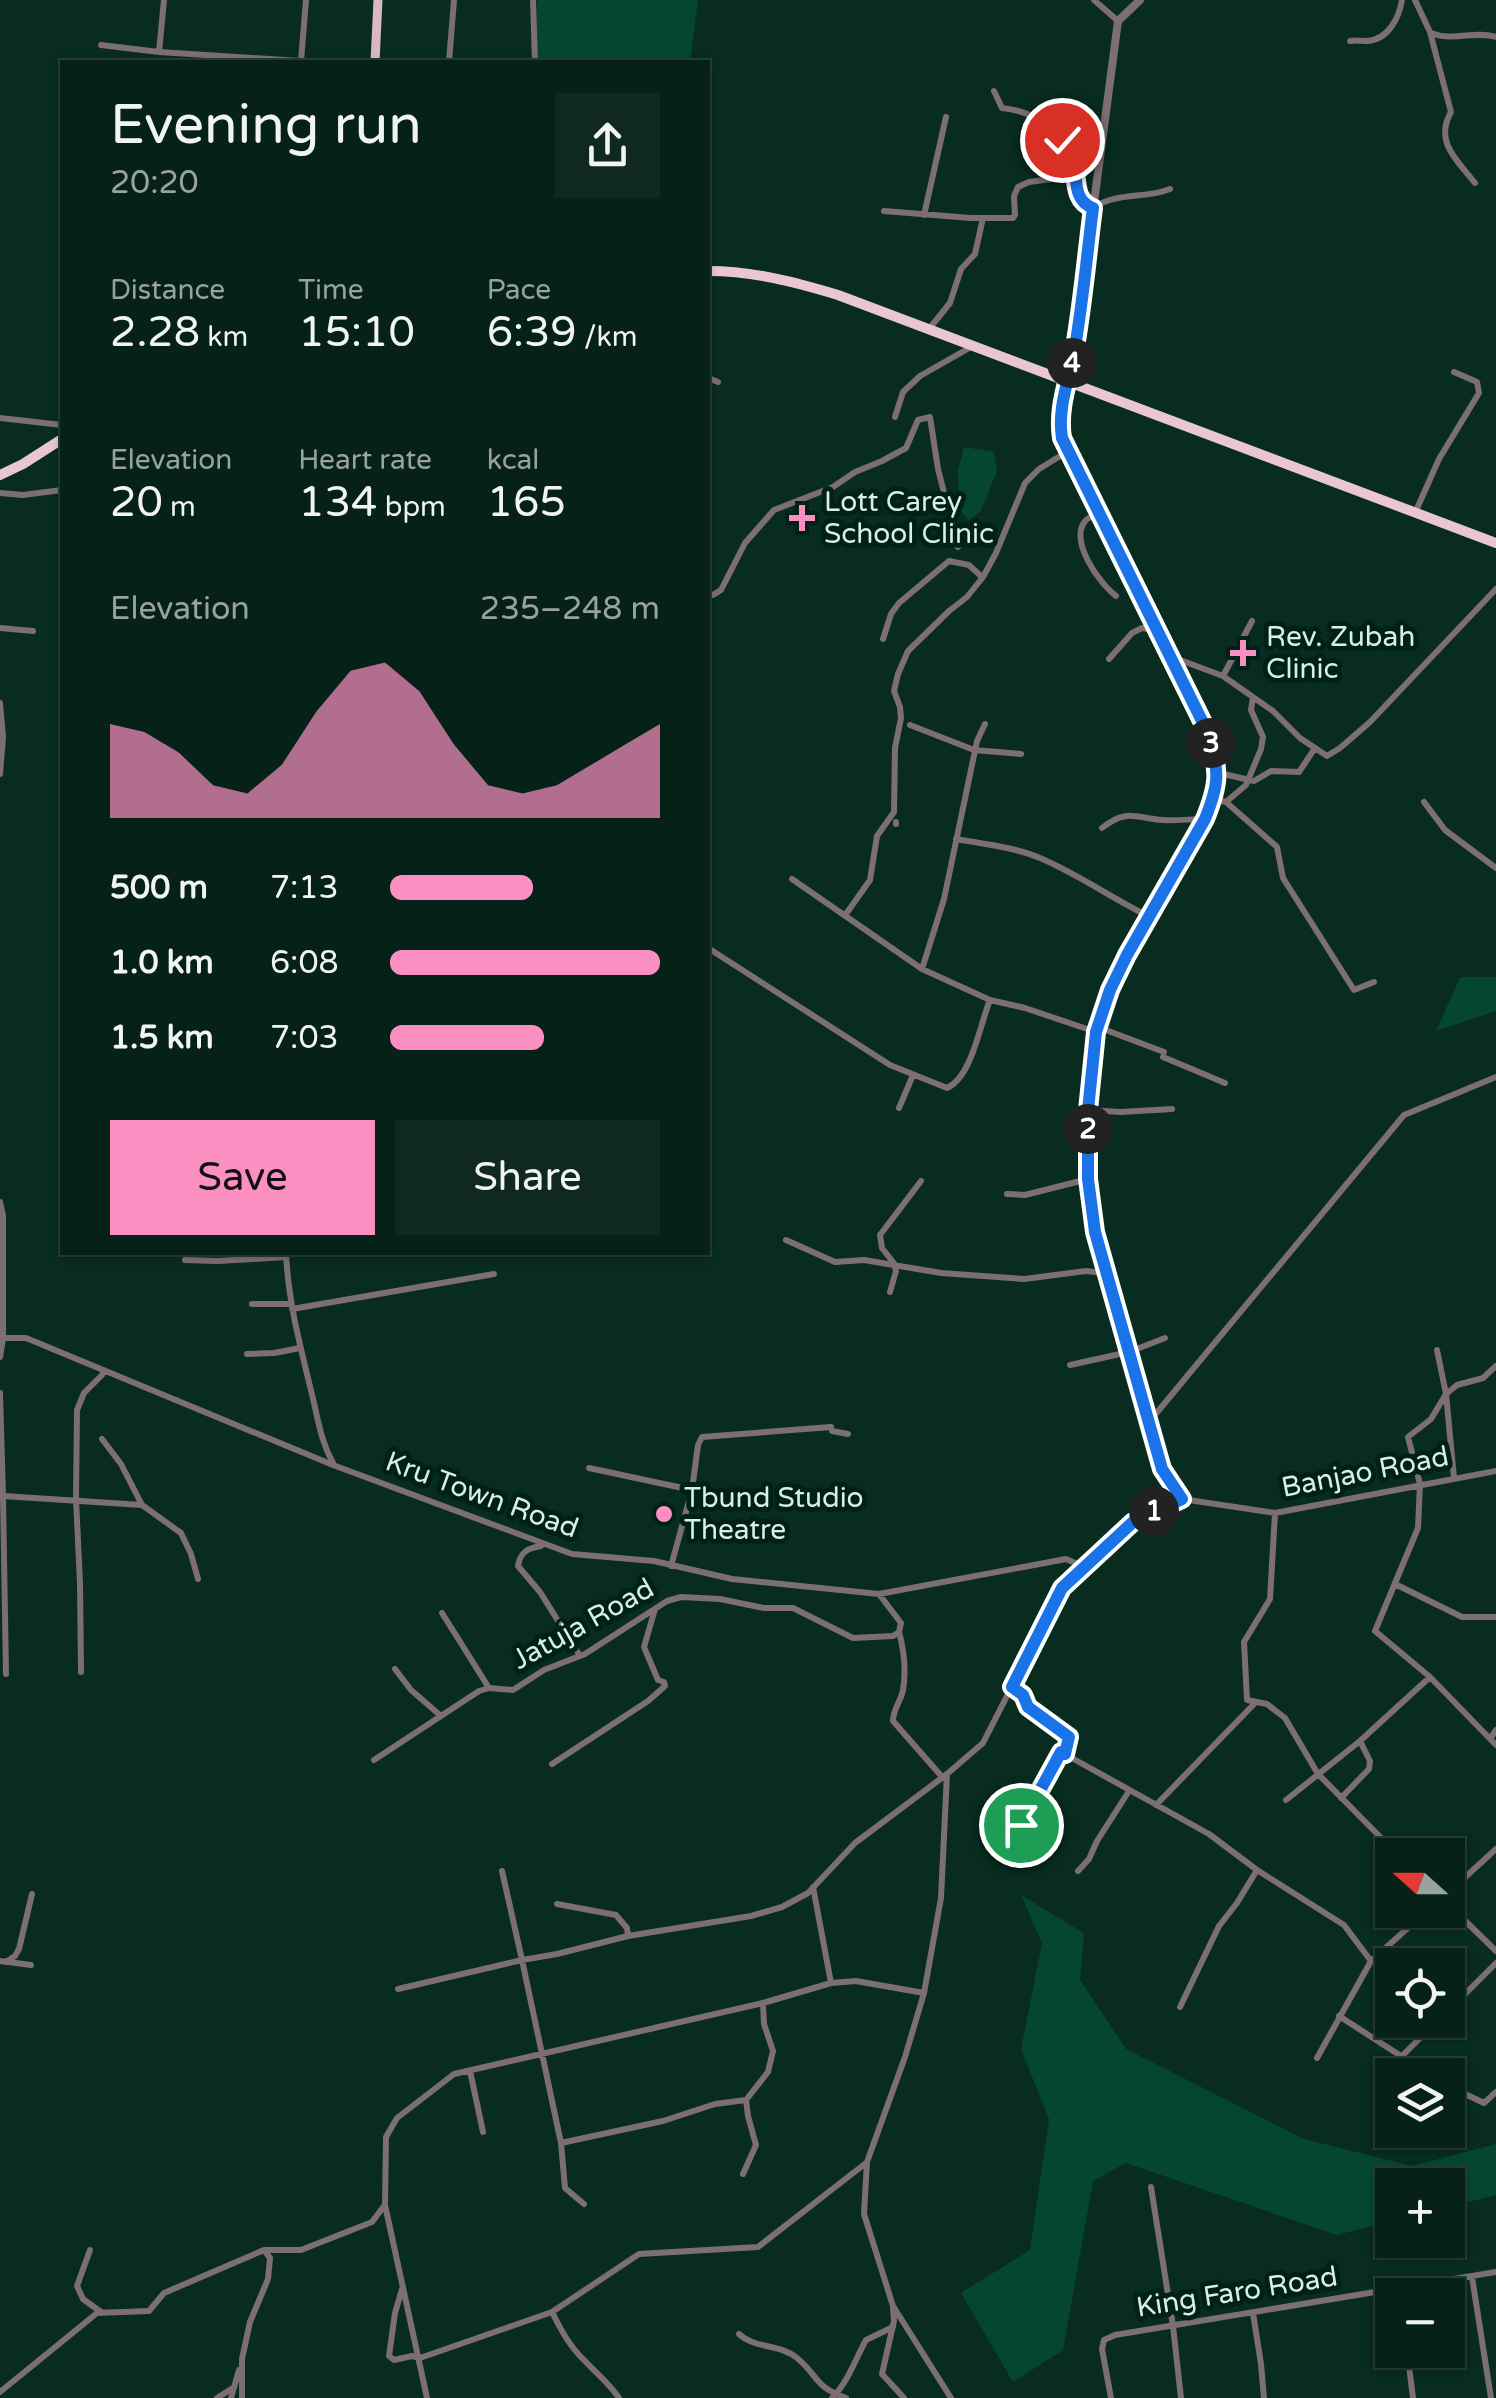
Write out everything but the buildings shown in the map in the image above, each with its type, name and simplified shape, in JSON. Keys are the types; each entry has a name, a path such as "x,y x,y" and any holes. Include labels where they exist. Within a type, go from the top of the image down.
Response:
{"highway":[{"path":"710,271 754,274 838,294 1496,543"},
{"path":"0,475 60,440"}],"main road":[{"path":"376,60 378,0"}],"street":[{"path":"160,52 164,0"},
{"path":"300,60 306,0"},
{"path":"449,60 454,0"},
{"path":"533,0 535,60"},
{"path":"1094,0 1118,22"},
{"path":"398,1988 628,1936 751,1916 808,1892 855,1844 983,1743 1062,1588 1133,1522 1182,1499 1162,1469 1095,1232 1088,1179 1088,1110 1097,1030 1119,973 1205,819 1219,772 1209,735 1062,438 1060,422 1075,347 1118,22 1140,0"},
{"path":"1350,41 1370,41 1384,34 1400,16 1402,0"},
{"path":"1415,0 1430,32 1451,112 1444,124 1444,138 1476,183"},
{"path":"1430,32 1441,37 1496,36"},
{"path":"101,44 272,60"},
{"path":"994,92 1002,108 1021,110 1053,127 1072,154 1081,201 1093,208"},
{"path":"924,215 946,117"},
{"path":"884,211 1013,218 1018,186 1052,179 1056,173 1074,178"},
{"path":"1093,208 1118,198 1155,196 1170,189"},
{"path":"929,329 950,302 960,269 975,254 983,218"},
{"path":"896,416 903,392 920,376 972,346"},
{"path":"1414,514 1439,459 1479,393 1477,382 1454,372"},
{"path":"710,379 718,382"},
{"path":"710,594 721,590 745,543 774,510 834,487 906,448 918,420 930,417 938,469 958,547"},
{"path":"0,418 60,424"},
{"path":"846,914 870,880 878,836 894,812 895,748 901,718 894,691 908,652 983,578 1025,483 1039,469 1070,450"},
{"path":"0,493 23,495 60,490"},
{"path":"1100,512 1087,519 1080,544 1105,588 1116,596"},
{"path":"882,639 891,614 900,603 949,561 970,564 983,578"},
{"path":"1170,656 1223,676 1327,756 1370,722 1496,589"},
{"path":"1223,676 1252,622"},
{"path":"0,628 33,631"},
{"path":"1109,659 1132,633 1142,628 1158,631"},
{"path":"1226,802 1246,785 1261,750 1262,737 1251,710 1253,697"},
{"path":"0,703 0,774"},
{"path":"910,724 974,750 1021,754"},
{"path":"922,968 944,898 974,750 985,724"},
{"path":"1219,772 1254,781 1271,771 1299,772 1315,748"},
{"path":"1213,799 1226,802 1277,847 1283,878 1354,990 1374,982"},
{"path":"1424,802 1445,830 1496,868"},
{"path":"1102,828 1128,814 1162,820 1205,819"},
{"path":"956,839 1038,857 1150,916"},
{"path":"792,879 922,968 990,1000 1097,1030 1163,1054 1225,1083"},
{"path":"710,949 890,1065 947,1088 958,1082 990,1000"},
{"path":"899,1108 913,1075"},
{"path":"1149,1422 1404,1115 1496,1077"},
{"path":"1088,1110 1172,1108"},
{"path":"1008,1194 1025,1195 1088,1179"},
{"path":"890,1292 896,1267 879,1242 880,1234 920,1182"},
{"path":"0,1202 0,1357"},
{"path":"786,1240 834,1262 864,1260 941,1273 1024,1279 1086,1271 1105,1273"},
{"path":"185,1260 276,1255"},
{"path":"286,1255 300,1348 321,1440 333,1464"},
{"path":"252,1304 291,1306 494,1274"},
{"name":"Kru Town Road","path":"1,1338 26,1338 333,1464 572,1554 618,1556 732,1580 879,1594 1066,1559 1085,1567"},
{"path":"1070,1366 1130,1352 1165,1338"},
{"path":"247,1354 274,1354 300,1348"},
{"path":"1437,1350 1446,1394 1454,1478"},
{"path":"1493,1742 1430,1677 1375,1631 1418,1528 1420,1484 1408,1437 1431,1419 1446,1394 1457,1385 1482,1378 1496,1366"},
{"path":"81,1672 77,1410 84,1392 104,1370"},
{"path":"0,1393 6,1674"},
{"path":"671,1566 702,1436 832,1429 848,1434"},
{"path":"102,1438 142,1505 181,1534 198,1579"},
{"path":"589,1468 692,1490"},
{"name":"Banjao Road","path":"1182,1499 1275,1513 1496,1471"},
{"path":"2,1496 142,1505"},
{"path":"1275,1513 1270,1599 1244,1642 1247,1700 1267,1704 1285,1718 1318,1774 1381,1838"},
{"path":"543,1545 526,1550 518,1566 540,1592 580,1656"},
{"path":"1395,1584 1462,1618 1496,1617"},
{"path":"879,1594 901,1623 904,1650 903,1692 892,1714 893,1721 945,1776 941,1898 924,1993 906,2057 867,2162 864,2214 892,2306 893,2327 882,2374 904,2398"},
{"name":"Jatuja Road","path":"374,1760 479,1691 513,1690 544,1670 580,1656 667,1601 681,1597 793,1608 853,1638 893,1636 899,1632"},
{"path":"552,1764 665,1686 658,1680 644,1647 655,1608"},
{"path":"442,1613 489,1688"},
{"path":"395,1669 411,1690 441,1716"},
{"path":"1286,1800 1360,1741 1430,1677"},
{"path":"1012,1687 1023,1695 1028,1707 1069,1737 1065,1754"},
{"path":"1156,1805 1255,1703"},
{"path":"1493,1742 1496,1730"},
{"path":"1341,1798 1369,1768 1370,1761 1360,1741"},
{"path":"1006,1839 1021,1825 1061,1752 1209,1834 1257,1870 1344,1925 1371,1961"},
{"path":"1078,1871 1129,1791"},
{"path":"1465,1877 1496,1849"},
{"path":"1180,2007 1218,1926 1238,1903 1257,1870"},
{"path":"502,1871 562,2143 565,2188 584,2204"},
{"path":"813,1887 831,1983"},
{"path":"3,1962 15,1956 18,1949 32,1894"},
{"path":"556,1904 616,1915 627,1928 628,1936"},
{"path":"1465,1921 1496,1951"},
{"path":"1318,2058 1371,1961 1408,1928"},
{"path":"3,1962 31,1965"},
{"path":"1465,1994 1496,1963"},
{"path":"428,2398 385,2205 386,2137 397,2118 454,2074 763,2004 831,1983 856,1980 924,1993"},
{"path":"562,2143 746,2100 768,2072 773,2051 764,2024 763,2004"},
{"path":"1339,2016 1406,2058"},
{"path":"1402,2056 1420,2038"},
{"path":"470,2071 483,2132"},
{"path":"1465,2094 1484,2103 1496,2092"},
{"path":"742,2174 756,2144 746,2100"},
{"path":"404,2285 395,2312 390,2356 394,2360 420,2358 552,2312 638,2254 758,2247 867,2162"},
{"path":"1151,2187 1181,2398"},
{"path":"0,2392 97,2313 149,2311 164,2293 264,2250 301,2250 372,2222 385,2205"},
{"path":"90,2250 77,2286 83,2299 102,2313"},
{"path":"231,2398 250,2322 268,2279 270,2258 264,2250"},
{"name":"King Faro Road","path":"1465,2279 1496,2272"},
{"path":"1472,2277 1492,2398"},
{"name":"King Faro Road","path":"1111,2398 1102,2349 1104,2340 1115,2335 1375,2296"},
{"path":"892,2306 950,2398"},
{"path":"552,2312 582,2359 610,2384 618,2398"},
{"path":"1252,2313 1264,2398"},
{"path":"834,2396 857,2362 866,2340 893,2327"},
{"path":"739,2334 748,2342 797,2357 821,2386 834,2396 846,2398"},
{"path":"242,2359 242,2398"},
{"path":"1410,2368 1414,2398"},
{"path":"217,2398 234,2388"}],"green space":[{"path":"537,0 698,0 690,60 537,60"},
{"path":"964,447 994,452 997,471 981,511 969,520 959,509 958,470"},
{"path":"1460,977 1496,977 1496,1011 1436,1031"},
{"path":"1021,1895 1084,1933 1080,1980 1126,2049 1304,2139 1412,2166 1496,2144 1496,2195 1465,2203 1465,2168 1375,2168 1375,2225 1337,2235 1126,2163 1093,2181 1063,2350 1013,2382 961,2293 1030,2250 1049,2119 1021,2049 1042,1943"}],"place":[{"name":"Lott Carey School Clinic","path":"802,518"},
{"name":"Rev. Zubah Clinic","path":"1243,653"},
{"name":"Tbund Studio Theatre","path":"664,1514"}],"route":[{"path":"1021,1825 1061,1752 1065,1754 1069,1737 1028,1707 1023,1695 1012,1687 1062,1588 1133,1522 1182,1499 1162,1469 1095,1232 1088,1179 1088,1110 1096,1032 1110,990 1205,819 1219,772 1209,735 1062,438 1060,408 1075,347 1093,208 1081,201 1072,154 1062,140"}]}
